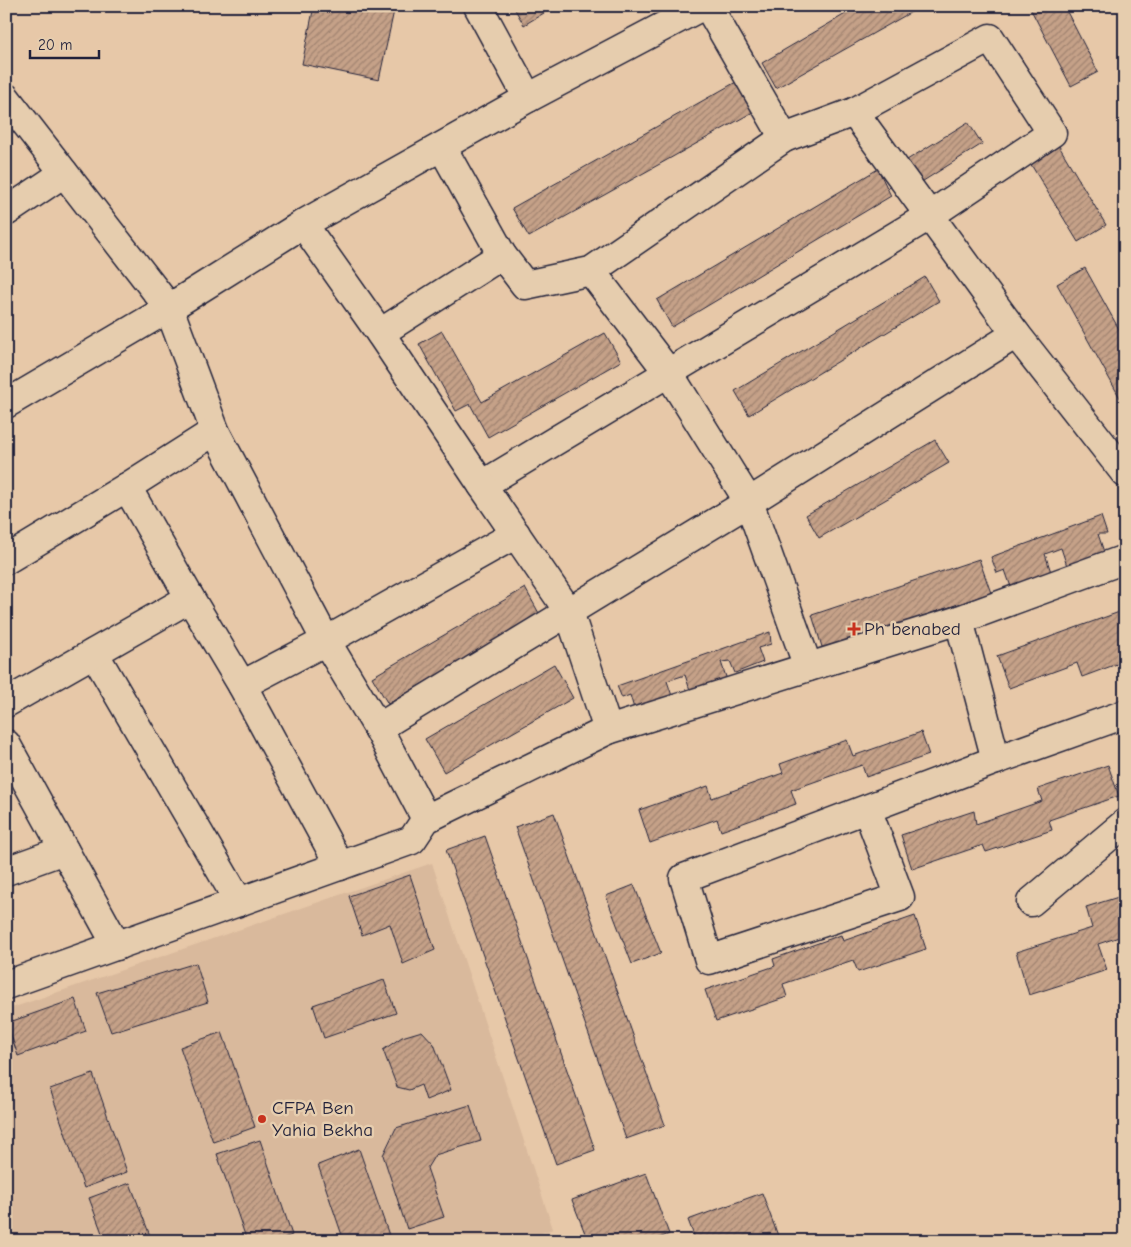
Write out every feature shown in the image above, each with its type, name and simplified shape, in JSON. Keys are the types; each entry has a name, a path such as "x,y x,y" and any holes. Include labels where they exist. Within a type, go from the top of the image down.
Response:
{"street":[{"path":"478,6 528,98"},
{"path":"708,6 784,138"},
{"path":"6,404 169,308 303,224 683,10"},
{"path":"442,147 502,255 525,285 591,271 784,138 854,112 990,38 1052,133 929,216 482,485"},
{"path":"6,98 169,308 215,432 326,641 378,728 426,819"},
{"path":"854,112 1016,334 1125,473"},
{"path":"6,212 64,173"},
{"path":"303,224 380,333 570,612 608,730"},
{"path":"380,333 502,255"},
{"path":"591,271 668,372 749,502 808,668"},
{"path":"378,728 749,502 1016,334"},
{"path":"9,553 127,487 215,432"},
{"path":"127,487 242,685 340,866"},
{"path":"242,685 326,641 516,534"},
{"path":"6,985 412,840 426,819 608,730 959,620 1125,559"},
{"path":"6,703 190,598"},
{"path":"959,620 996,760"},
{"path":"94,653 238,902"},
{"path":"867,809 900,897 709,960 684,878 996,760 1125,714"},
{"path":"6,744 117,946"},
{"path":"1031,902 1125,823"},
{"path":"6,871 64,850"}],"shaded area":[{"name":"CFPA Ben Yahia Bekha","path":"432,863 553,1229 517,1241 6,1241 6,1010"}],"building":[{"path":"314,6 395,6 379,80 302,64"},
{"path":"513,6 554,6 554,7 524,25"},
{"path":"859,6 922,6 776,88 762,63"},
{"path":"1029,6 1064,6 1098,72 1071,86"},
{"path":"736,82 753,112 529,237 512,208"},
{"path":"968,122 982,144 920,183 907,160"},
{"path":"1056,141 1106,225 1078,242 1027,158"},
{"path":"878,169 891,196 672,327 657,300"},
{"path":"1085,268 1125,340 1125,407 1057,284"},
{"path":"925,277 939,301 749,415 735,391"},
{"path":"442,331 482,402 605,333 621,361 488,437 470,404 456,411 419,344"},
{"path":"935,440 949,463 819,538 806,515"},
{"path":"1101,516 1107,534 1098,534 1104,552 1067,566 1061,548 1045,554 1051,572 1011,587 1005,570 997,573 991,557"},
{"path":"979,559 991,593 823,650 812,615"},
{"path":"525,588 540,615 388,704 372,677"},
{"path":"1125,610 1125,661 1082,677 1077,663 1009,688 997,656"},
{"path":"770,632 771,644 758,648 763,662 735,673 730,661 721,662 727,680 691,693 685,675 667,681 673,699 635,712 630,695 622,698 617,686"},
{"path":"554,664 573,698 444,772 425,739"},
{"path":"921,732 929,755 866,777 862,765 791,790 796,804 721,831 717,819 650,843 639,810 708,786 712,798 783,773 780,764 847,740 853,756"},
{"path":"1108,765 1119,796 1049,820 1052,830 986,852 983,845 912,869 901,835 974,811 976,824 1042,801 1038,789"},
{"path":"554,813 665,1125 626,1139 515,827"},
{"path":"485,836 595,1150 556,1164 446,850"},
{"path":"410,875 435,950 403,964 390,924 362,935 349,896"},
{"path":"634,885 661,953 632,964 606,896"},
{"path":"1125,895 1125,935 1098,944 1107,970 1029,995 1016,952 1092,928 1086,907"},
{"path":"915,916 926,949 858,972 853,960 783,984 787,997 716,1021 705,990 775,966 773,959 841,935 843,941"},
{"path":"196,963 208,1002 111,1032 97,993"},
{"path":"384,980 396,1013 324,1038 313,1005"},
{"path":"75,999 86,1031 18,1056 7,1023"},
{"path":"422,1031 434,1044 451,1090 426,1100 421,1085 409,1090 397,1087 383,1050 402,1037"},
{"path":"222,1032 255,1127 213,1142 180,1047"},
{"path":"93,1074 127,1172 84,1188 50,1089"},
{"path":"470,1105 481,1141 435,1155 427,1168 444,1217 407,1229 383,1155 396,1128"},
{"path":"260,1140 292,1235 275,1241 247,1241 217,1154"},
{"path":"359,1149 391,1241 344,1241 318,1165"},
{"path":"646,1173 669,1234 652,1241 588,1241 572,1200"},
{"path":"130,1183 152,1241 105,1241 89,1198"},
{"path":"762,1193 780,1241 696,1241 688,1220"}],"place":[{"name":"Ph benabed","path":"854,629"},
{"name":"CFPA Ben Yahia Bekha","path":"262,1119"}]}
